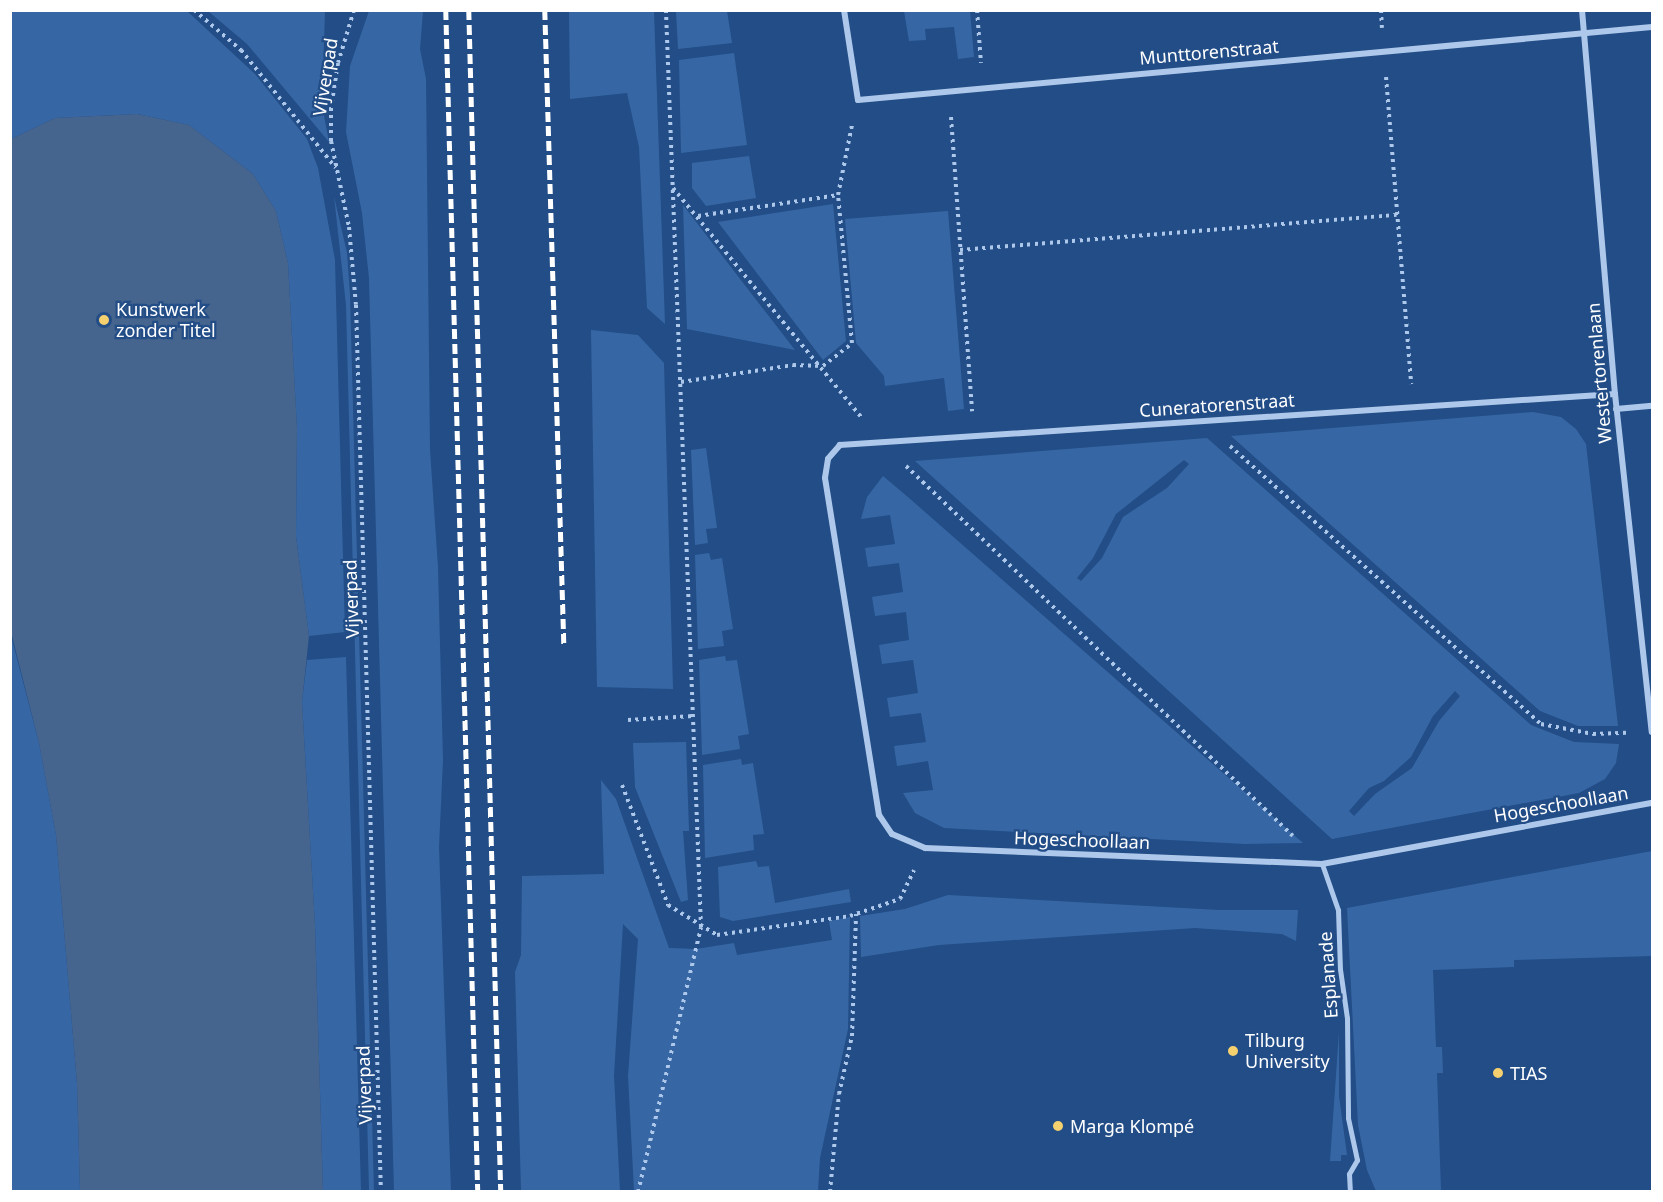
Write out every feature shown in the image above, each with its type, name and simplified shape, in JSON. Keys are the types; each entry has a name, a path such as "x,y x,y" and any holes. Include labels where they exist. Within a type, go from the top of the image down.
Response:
{"street":[{"path":"844,10 858,100"},
{"name":"Westertorenlaan","path":"1582,10 1616,409 1652,732"},
{"name":"Munttorenstraat","path":"858,100 1653,27"},
{"name":"Cuneratorenstraat","path":"828,459 840,445 1615,394"},
{"path":"1616,409 1653,406"},
{"name":"Hogeschoollaan","path":"828,459 825,478 879,815 892,834 925,848 1322,864 1653,803"},
{"name":"Esplanade","path":"1322,864 1338,910 1340,969 1347,1018 1348,1118 1357,1160 1349,1174 1350,1191"}],"path":[{"path":"194,10 241,50 336,168"},
{"name":"Vijverpad","path":"354,10 331,108 336,168 349,227 357,304 381,1191"},
{"path":"638,1191 701,927 666,10"},
{"path":"977,10 983,88"},
{"path":"1381,10 1413,408"},
{"path":"949,91 974,436"},
{"path":"681,382 793,365 823,366 852,343 838,195 858,100"},
{"path":"673,188 823,366 881,442 1322,864"},
{"path":"697,216 838,195"},
{"path":"960,250 1397,215"},
{"path":"1218,421 1219,435 1541,724 1593,734 1652,732"},
{"path":"628,720 693,716"},
{"path":"622,785 668,905 717,935 856,914 900,899 925,848"},
{"path":"830,1191 839,1094 852,1036 856,914"}],"shaded area":[{"path":"10,11 187,11 255,74 307,139 318,168 335,260 345,632 309,636 296,536 297,428 288,263 276,211 253,174 189,125 137,114 55,118 11,139"},
{"path":"208,11 325,11 322,105 329,142 247,44"},
{"path":"369,11 423,11 420,49 426,79 430,450 438,567 443,760 439,847 451,1191 394,1191 369,278 362,213 346,132 350,66"},
{"path":"569,11 654,11 665,324 647,308 639,147 627,93 570,99"},
{"path":"676,11 727,11 732,43 678,49"},
{"path":"904,11 970,11 974,57 958,59 954,27 925,29 926,40 909,41"},
{"path":"734,53 747,145 681,153 679,60"},
{"path":"137,114 189,125 253,174 276,211 288,263 297,428 296,536 309,636 302,702 315,925 323,1191 80,1191 77,1084 56,835 39,743 11,632 11,139 55,118"},
{"path":"749,156 756,198 706,206 692,188 692,163"},
{"path":"334,196 347,253 350,295 374,1192 369,1191 346,305"},
{"path":"833,204 846,341 823,360 718,222"},
{"path":"683,205 693,218 795,350 687,329"},
{"path":"948,211 964,409 948,411 944,378 885,386 884,376 856,343 845,219"},
{"path":"591,330 638,335 664,363 673,689 597,687"},
{"path":"1533,412 1561,417 1576,429 1586,444 1618,726 1578,726 1540,711 1231,436"},
{"path":"1207,438 1531,725 1574,742 1619,744 1616,763 1605,779 1579,793 1332,839 915,461","holes":["1184,460 1189,464 1167,488 1123,517 1102,558 1081,581 1077,578 1093,558 1116,514","1455,691 1460,696 1439,721 1412,768 1375,794 1354,816 1349,811 1369,788 1384,781 1411,757 1433,716"]},
{"path":"706,448 717,528 706,529 708,543 695,545 691,450"},
{"path":"883,476 1303,843 1245,844 944,828 915,813 903,793 933,790 928,761 897,766 894,746 926,742 921,713 890,717 887,698 918,693 913,660 882,664 879,645 909,640 906,612 875,616 872,597 903,592 899,563 868,567 865,548 895,544 890,515 861,519 867,497"},
{"path":"709,553 711,560 722,558 733,629 722,631 724,646 698,649 695,555"},
{"path":"10,632 39,743 56,835 77,1084 80,1191 11,1191"},
{"path":"725,656 726,661 737,660 749,734 738,736 740,749 702,755 699,660"},
{"path":"346,657 361,1191 323,1191 315,925 302,702 307,660"},
{"path":"686,742 689,831 683,831 688,900 681,902 635,787 633,743"},
{"path":"741,759 742,765 753,763 764,834 753,835 754,850 705,858 703,765"},
{"path":"601,780 616,799 669,948 696,949 734,943 737,955 832,940 829,921 850,917 848,1029 820,1158 818,1191 634,1191 628,1076 638,939 623,924 614,1076 620,1191 521,1191 515,972 521,955 522,876 604,874"},
{"path":"1652,851 1652,956 1514,960 1514,967 1433,970 1436,1047 1442,1047 1443,1073 1437,1073 1441,1191 1376,1191 1367,1170 1358,1125 1347,908"},
{"path":"756,861 758,867 769,866 775,903 849,889 851,902 733,921 720,917 718,867"},
{"path":"948,895 1219,910 1298,910 1296,941 1282,934 1195,928 939,945 861,957 860,916 905,909"},
{"path":"1339,1032 1339,1096 1347,1155 1341,1155 1341,1161 1330,1161"}],"railway":[{"path":"446,10 478,1192"},
{"path":"469,10 501,1192"},
{"path":"545,10 564,644"}],"place":[{"name":"Kunstwerk zonder Titel","path":"104,320"},
{"name":"Tilburg University","path":"1233,1051"},
{"name":"TIAS","path":"1498,1073"},
{"name":"Marga Klompé","path":"1058,1126"}]}
